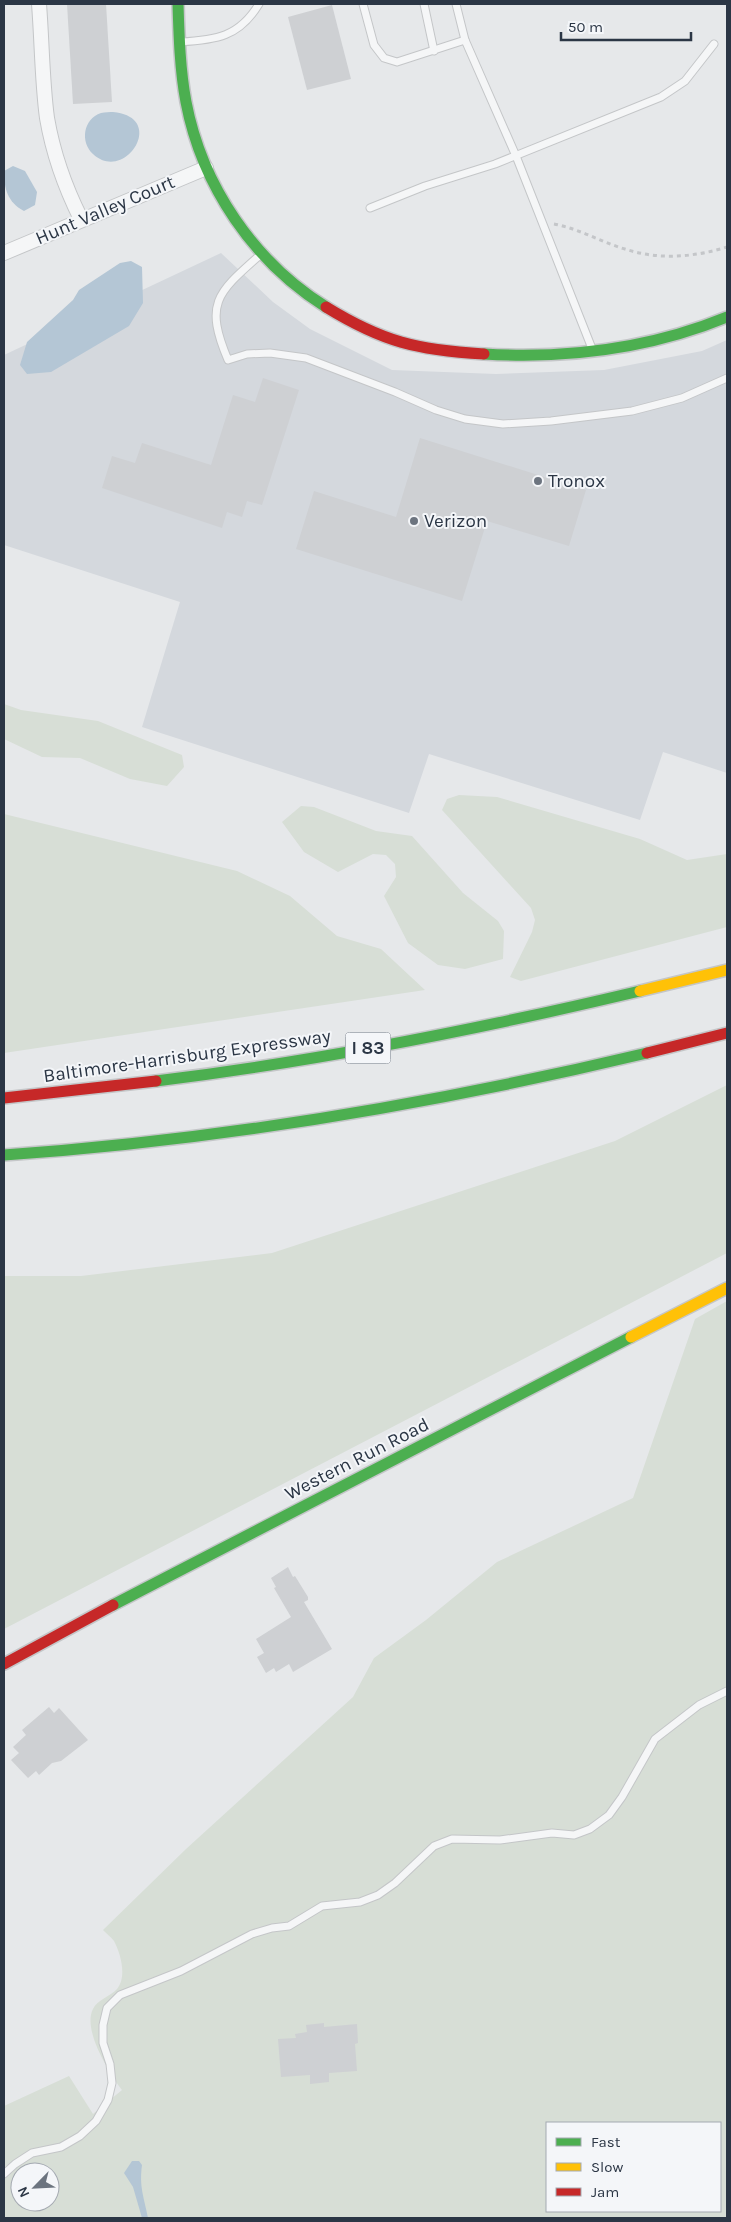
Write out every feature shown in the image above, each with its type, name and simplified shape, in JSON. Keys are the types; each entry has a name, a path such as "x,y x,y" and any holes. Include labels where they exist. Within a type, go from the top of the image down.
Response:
{"main road":[{"path":"178,4 186,104 194,135 206,168 234,220 261,255 285,279 309,298 332,312 383,337 415,347 450,352 526,356 593,352 629,347 694,330 727,317"},
{"name":"Baltimore-Harrisburg Expressway","path":"4,1098 142,1083 263,1066 398,1043 519,1020 727,970"},
{"path":"4,1155 131,1146 287,1125 527,1080 727,1034"},
{"name":"Western Run Road","path":"4,1664 68,1628 727,1288"}],"street":[{"path":"39,4 47,118 55,154 68,193 81,219"},
{"name":"Hunt Valley Court","path":"4,253 206,168"}],"lane":[{"path":"180,42 225,36 238,29 248,19 258,4"},
{"path":"363,4 374,45 384,58 397,62 465,40"},
{"path":"424,4 434,51"},
{"path":"456,4 465,40 516,156 593,352"},
{"path":"370,208 425,186 516,156 661,97 685,81 714,44"},
{"path":"261,255 224,289 218,303 215,316 216,330 228,360 247,354 270,353 306,358 436,410 465,419 503,424 551,421 632,411 682,398 727,378"},
{"path":"4,2174 32,2153 62,2147 80,2136 96,2121 108,2100 112,2083 110,2064 103,2043 103,2025 107,2008 120,1995 181,1971 252,1934 272,1928 289,1926 322,1906 360,1902 378,1895 395,1883 434,1846 452,1839 500,1840 552,1833 574,1835 590,1829 609,1815 622,1797 655,1739 699,1705 727,1691"}],"path":[{"path":"542,222 567,226 627,250 647,255 705,254 727,247"}],"shaded area":[{"path":"221,253 273,302 310,329 392,370 496,374 604,370 702,351 727,340 727,773 663,752 640,820 429,754 409,813 142,727 180,602 4,545 4,355"},
{"path":"4,704 21,710 98,721 182,755 184,767 167,786 130,779 80,758 42,757 4,739"},
{"path":"459,795 497,797 640,839 687,860 727,854 727,927 521,981 510,977 532,932 535,920 531,908 442,810 447,799"},
{"path":"301,806 314,807 376,831 412,836 463,893 498,921 504,931 503,959 465,969 438,965 408,943 384,896 396,877 395,864 386,855 373,854 338,872 304,852 282,822"},
{"path":"4,814 237,871 290,896 337,936 381,949 425,990 4,1053"},
{"path":"727,1085 727,1253 4,1629 4,1276 81,1276 272,1253 615,1141"},
{"path":"727,1301 727,2218 4,2218 4,2106 69,2076 93,2114 122,2090 99,2051 91,2028 93,2009 117,1989 122,1978 122,1965 117,1946 103,1930 186,1849 353,1697 374,1658 426,1620 497,1562 633,1498 695,1319"}],"water":[{"path":"113,112 129,116 138,125 139,135 136,146 128,155 117,161 105,161 93,154 89,149 86,143 85,131 90,120 95,116 101,113"},
{"path":"13,166 25,171 37,192 35,205 24,211 10,199 6,189 4,171"},
{"path":"131,261 142,267 143,303 129,326 51,372 27,374 20,365 27,342 73,300 79,290 120,263"},
{"path":"132,2161 139,2161 142,2165 142,2186 148,2218 142,2218 133,2187 124,2173"}],"building":[{"path":"67,4 106,4 112,102 73,104"},
{"path":"332,5 351,79 307,90 288,17"},
{"path":"263,378 299,390 262,505 247,501 242,517 227,512 222,528 102,488 112,456 135,463 142,443 211,465 233,395 255,402"},
{"path":"420,438 586,490 569,546 487,521 462,601 296,549 314,491 396,517"},
{"path":"288,1567 308,1597 308,1600 304,1602 332,1649 293,1672 289,1664 276,1672 274,1668 266,1673 257,1657 264,1653 256,1639 291,1617 274,1588 276,1587 271,1578"},
{"path":"49,1707 54,1713 59,1708 88,1740 61,1761 52,1763 39,1775 36,1771 28,1778 11,1760 19,1753 13,1747 26,1735 22,1730"},
{"path":"324,2023 324,2027 357,2024 358,2043 355,2044 357,2071 329,2073 329,2082 310,2084 310,2075 281,2077 278,2039 296,2038 295,2034 307,2032 306,2025"}],"traffic: fast":[{"path":"178,4 181,66 186,102 204,163 218,192 254,245 300,289 326,307"},
{"path":"484,354 546,355 608,349 668,337 727,317"},
{"path":"156,1081 278,1064 399,1043 640,991"},
{"path":"4,1155 167,1140 327,1118 487,1088 647,1053"},
{"path":"113,1605 631,1337"}],"traffic: slow":[{"path":"640,991 727,970"},
{"path":"631,1337 727,1288"}],"traffic: jam":[{"path":"326,307 365,329 401,342 439,350 484,354"},
{"path":"647,1053 727,1033"},
{"path":"4,1098 156,1081"},
{"path":"4,1664 113,1605"}],"place":[{"name":"Tronox","path":"538,481"},
{"name":"Verizon","path":"414,521"}]}
